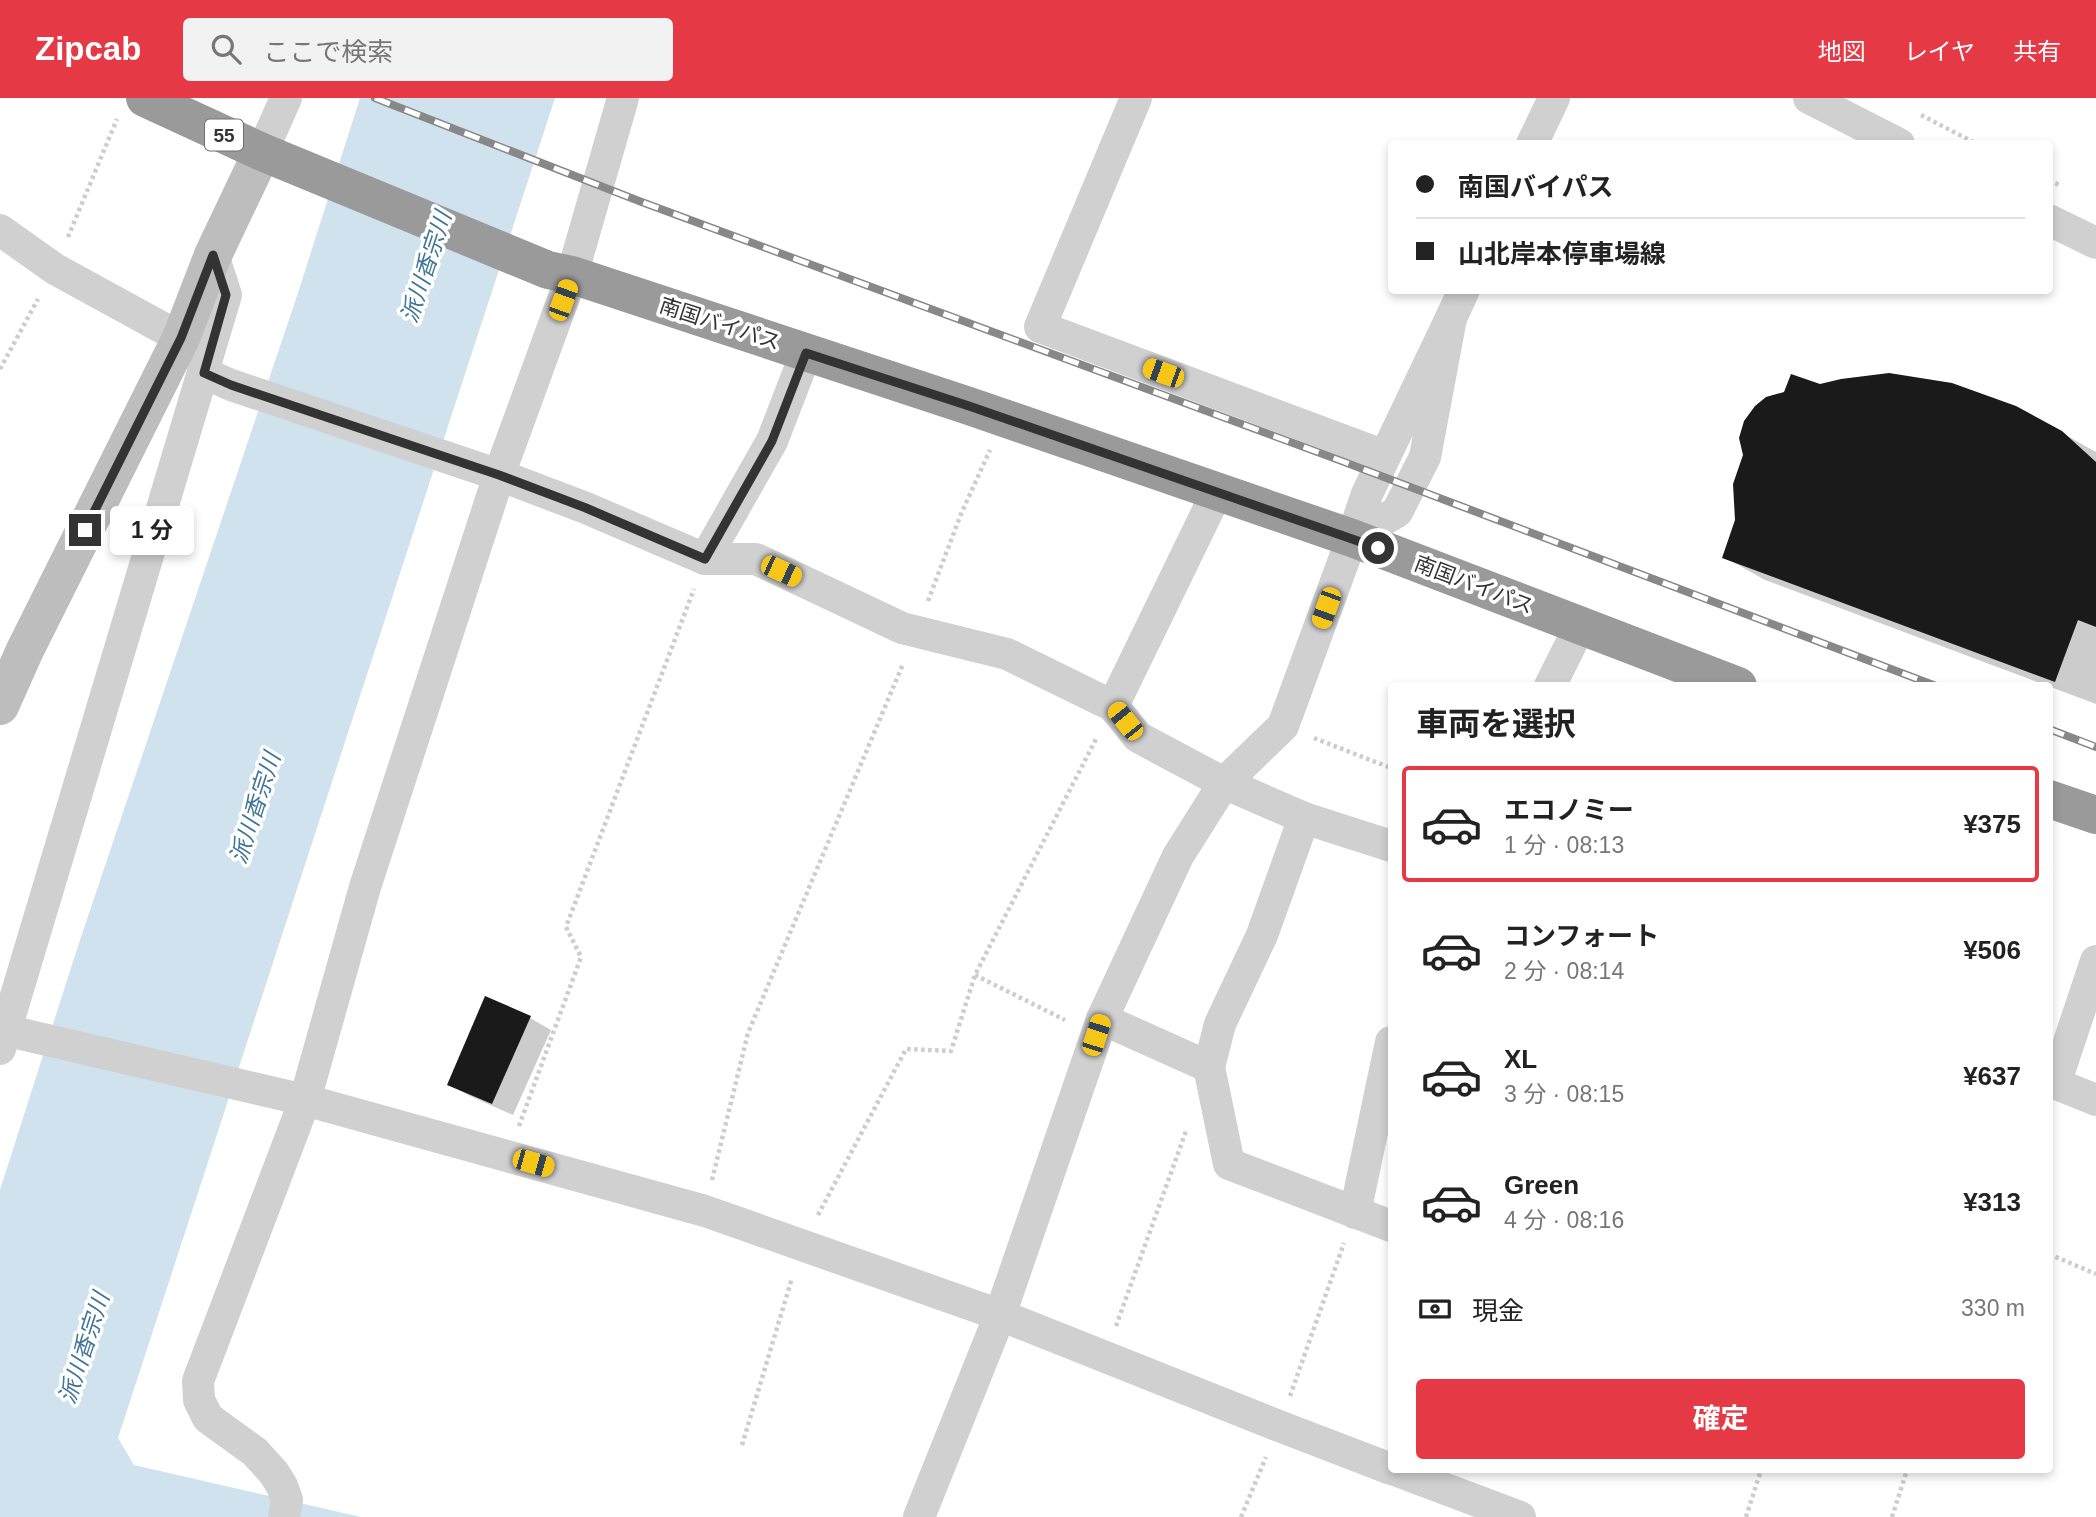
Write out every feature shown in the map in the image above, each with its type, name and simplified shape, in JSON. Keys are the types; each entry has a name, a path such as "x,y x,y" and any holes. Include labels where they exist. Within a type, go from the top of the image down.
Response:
{"highway":[{"name":"南国バイパス","path":"133,104 262,152 560,273 1004,418 1352,538 1727,682"},
{"path":"2053,800 2096,815"}],"main road":[{"path":"0,706 24,650 181,338 213,255 262,152"}],"street":[{"path":"262,152 286,98"},
{"path":"285,1508 282,1486 274,1473 255,1452 208,1418 199,1400 198,1381 306,1100 365,887 491,473 623,98"},
{"path":"1136,98 1040,327 1385,456"},
{"path":"1534,140 1553,98"},
{"path":"1809,98 1891,140"},
{"path":"2053,222 2096,243"},
{"path":"0,230 55,269 181,338"},
{"path":"213,255 226,295 218,379 8,1036 306,1100 705,1211 1000,1315 1388,1467"},
{"path":"919,1517 1000,1315 1099,1027 1178,856 1224,783 1283,726 1367,494 1458,304"},
{"path":"1352,538 1397,512 1425,457 1458,304"},
{"path":"705,559 772,441 806,353"},
{"path":"218,379 586,508 705,559 757,559 902,628 1007,654 1113,706 1138,737 1224,783 1304,818 1388,845"},
{"path":"1113,706 1217,492"},
{"path":"1552,682 1580,626"},
{"path":"1304,818 1262,935 1220,1024 1209,1068 1229,1164 1388,1225"},
{"path":"2053,1080 2096,961"},
{"path":"1099,1027 1209,1068"},
{"path":"1355,1213 1388,1056"},
{"path":"2053,1083 2096,1100"},
{"path":"1404,1473 1520,1517"}],"path":[{"path":"0,369 55,269 133,104"},
{"path":"1909,109 1969,140"},
{"path":"705,1211 748,1033 916,632 961,514 1004,418"},
{"path":"508,1157 581,957 566,927 705,559"},
{"path":"742,1445 803,1244 906,1049 951,1051 975,975 1113,706"},
{"path":"1283,726 1388,767"},
{"path":"975,975 1099,1027"},
{"path":"1105,1357 1190,1120"},
{"path":"1241,1517 1279,1426 1355,1213"},
{"path":"2053,1256 2096,1273"},
{"path":"1746,1517 1760,1473"},
{"path":"1892,1517 1906,1473"}],"water":[{"name":"派川香宗川","path":"360,98 555,98 118,1438 134,1465 361,1517 0,1517 0,1190 77,949 298,293"}],"building":[{"path":"1889,373 1952,383 2016,406 2062,431 2096,462 2096,627 2078,620 2055,682 1722,558 1735,520 1733,484 1743,455 1739,438 1744,421 1755,406 1766,397 1784,392 1791,374 1820,384"},
{"path":"485,996 531,1016 492,1104 447,1085"}],"railway":[{"path":"375,98 639,201 1339,460 1925,682"},
{"path":"2053,731 2096,747"}],"route":[{"path":"85,530 181,338 213,255 226,295 204,373 231,385 499,475 586,508 705,559 772,441 806,353 969,406 1378,548"}]}
